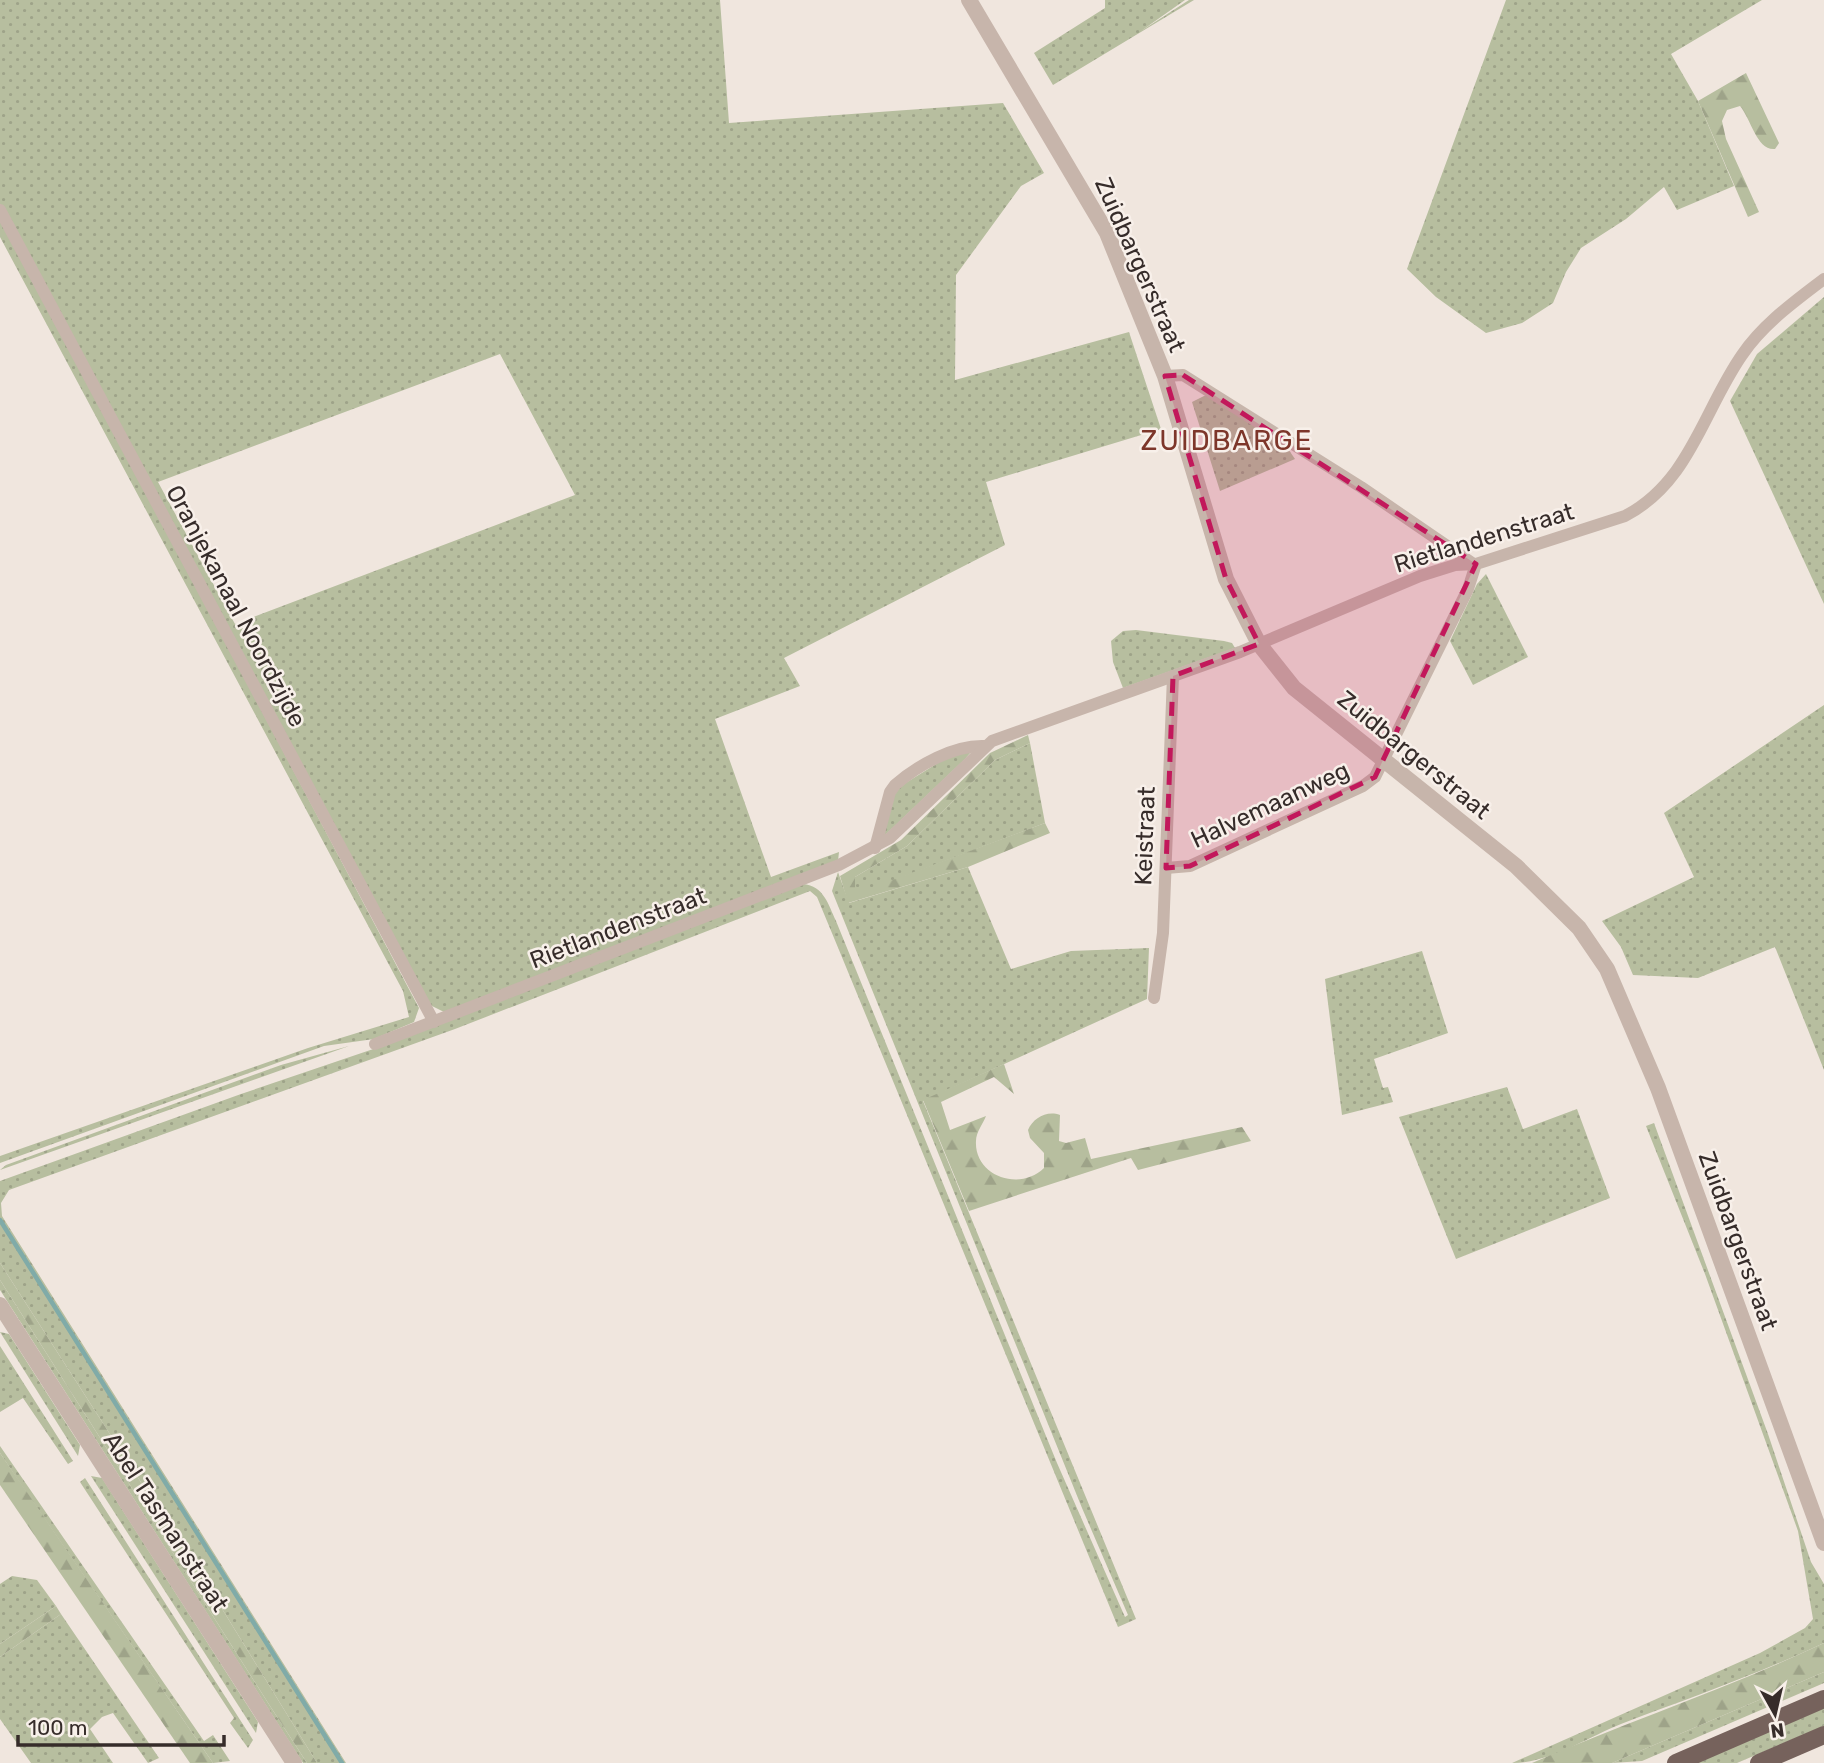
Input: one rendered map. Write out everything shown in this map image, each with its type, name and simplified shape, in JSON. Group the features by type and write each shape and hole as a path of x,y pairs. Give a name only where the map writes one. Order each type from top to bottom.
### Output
{"main road":[{"path":"1676,1763 1824,1699"},
{"path":"1759,1763 1824,1735"}],"street":[{"name":"Zuidbargerstraat","path":"969,0 1107,233 1165,376 1226,579 1259,644 1294,688 1534,883 1578,928 1607,969 1658,1088 1824,1543"},
{"name":"Oranjekanaal Noordzijde","path":"0,210 434,1022"},
{"name":"Rietlandenstraat","path":"374,1044 820,873 875,848 910,820 984,746 1004,736 1259,644 1420,576 1455,565 1476,564 1625,516 1659,495 1677,471 1742,354 1770,321 1824,279"},
{"path":"1165,376 1183,375 1361,487 1476,564"},
{"name":"Halvemaanweg","path":"1166,868 1190,866 1363,786 1375,777 1385,762 1468,589 1476,564"},
{"name":"Keistraat","path":"1154,998 1163,933 1173,677"},
{"name":"Rietlandenstraat","path":"875,848 890,792 895,785 945,755 973,746 984,746"},
{"name":"Abel Tasmanstraat","path":"0,1306 294,1763"}],"highlighted area":[{"path":"1183,375 1476,564 1375,777 1190,866 1166,868 1173,676 1259,644 1226,579 1165,376"}],"green space":[{"path":"0,0 720,0 729,123 1003,103 1044,173 1021,186 956,275 955,380 1129,332 1161,429 986,482 1005,545 784,658 800,686 715,719 771,877 839,852 838,861 444,1012 430,1005 0,204","holes":["500,354 575,495 235,624 158,482"]},
{"path":"1105,0 1185,0 1141,31 1189,0 1194,0 1053,85 1034,53 1105,8"},
{"path":"1506,0 1762,0 1671,54 1698,101 1734,186 1677,210 1664,187 1626,219 1581,248 1566,272 1553,303 1522,323 1486,333 1436,297 1407,269"},
{"path":"1746,73 1779,143 1775,149 1763,145 1740,106 1727,110 1722,121 1726,139 1759,212 1748,217 1698,101"},
{"path":"0,216 419,1008 414,1022 374,1039 324,1046 0,1163 0,1156 308,1048 409,1017 403,991 0,237"},
{"path":"1824,297 1824,604 1730,401 1757,354"},
{"path":"1206,395 1282,440 1295,459 1220,491 1192,402"},
{"path":"1486,574 1528,657 1473,685 1450,641 1477,584"},
{"path":"1136,630 1224,641 1232,643 1235,648 1123,688 1113,662 1111,641 1123,631"},
{"path":"1824,705 1824,1070 1775,947 1698,978 1633,975 1621,947 1602,921 1694,877 1664,813"},
{"path":"1028,735 1030,743 995,760 907,846 855,877 855,894 1045,823 1050,833 968,867 848,903 840,876 901,840 990,753"},
{"path":"1030,743 1045,823 855,895 855,877 907,846 995,760"},
{"path":"971,752 881,839 896,789 949,756"},
{"path":"968,867 1011,969 1071,951 1149,948 1147,999 923,1101 1136,1619 1118,1627 817,897 810,891 455,1029 9,1190 1,1203 2,1216 346,1763 317,1763 216,1599 0,1263 0,1181 391,1043 803,884 810,885 821,892 836,921 1057,1463 1125,1617 1128,1615 832,891 838,872 849,903"},
{"path":"1422,951 1448,1033 1374,1059 1383,1088 1388,1087 1393,1102 1342,1115 1325,979"},
{"path":"349,1046 0,1170 6,1165 281,1065"},
{"path":"1004,1064 1014,1094 994,1077 941,1102 950,1130 986,1116 976,1138 977,1153 982,1163 1000,1177 1023,1179 1044,1168 1044,1153 1030,1138 1028,1130 1045,1114 1060,1115 1059,1141 1066,1143 1085,1138 1091,1159 1242,1127 1251,1141 1138,1170 1131,1158 969,1211 923,1100"},
{"path":"1507,1087 1523,1129 1577,1109 1610,1198 1456,1259 1399,1117"},
{"path":"1654,1123 1768,1434 1811,1562 1824,1584 1824,1643 1621,1724 1568,1749 1540,1759 1512,1763 1760,1653 1805,1628 1813,1619 1798,1531 1705,1274 1646,1126"},
{"path":"0,1263 216,1599 317,1763 307,1763 270,1706 0,1280"},
{"path":"0,1280 307,1763 303,1763 0,1290"},
{"path":"0,1332 9,1334 80,1445 78,1456"},
{"path":"0,1346 73,1461 68,1464 23,1398 0,1412"},
{"path":"0,1446 204,1741 213,1735 230,1761 213,1763 20,1483 0,1453"},
{"path":"0,1453 213,1763 190,1763 0,1485"},
{"path":"91,1476 102,1478 258,1722 256,1733"},
{"path":"85,1478 253,1740 248,1748 230,1723 234,1718 80,1482"},
{"path":"12,1576 37,1580 56,1606 0,1644 0,1584"},
{"path":"56,1606 61,1614 0,1657 0,1644"},
{"path":"61,1614 159,1758 148,1763 113,1713 102,1717 90,1729 113,1763 31,1763 0,1719 0,1657"},
{"path":"1824,1643 1824,1672 1612,1763 1532,1763 1752,1675"},
{"path":"1824,1672 1824,1683 1642,1761 1612,1763"},
{"path":"1824,1708 1824,1726 1737,1763 1697,1763"}],"waterway":[{"path":"0,1220 342,1763"}],"district":[{"name":"ZUIDBARGE","path":"1227,440"}]}
